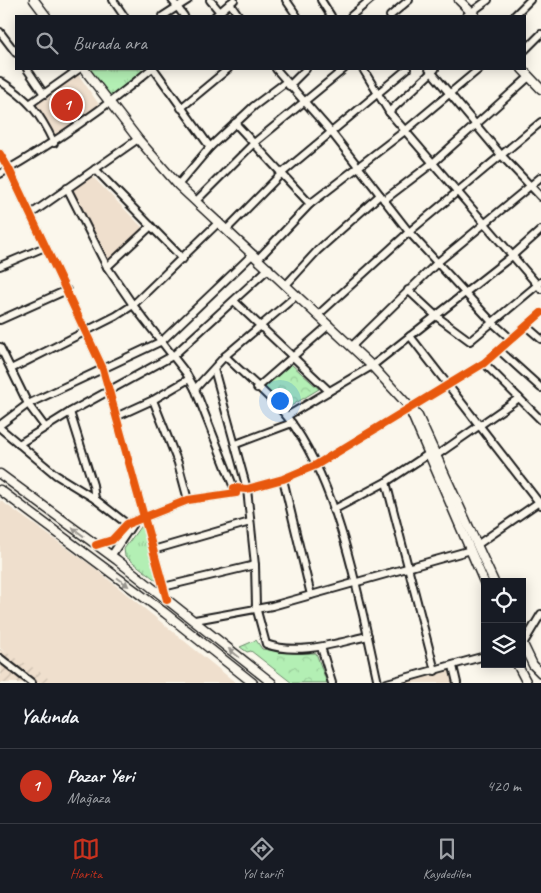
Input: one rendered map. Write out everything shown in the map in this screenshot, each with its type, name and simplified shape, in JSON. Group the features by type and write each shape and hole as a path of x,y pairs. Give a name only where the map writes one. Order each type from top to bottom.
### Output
{"main road":[{"path":"34,0 45,15"},
{"path":"459,0 471,15"},
{"path":"85,70 138,139 178,185 352,346 418,416 474,547 492,578"},
{"path":"523,70 539,84"},
{"path":"0,474 195,620 272,683"},
{"path":"0,490 172,619 253,683"},
{"path":"474,547 483,578"},
{"path":"526,650 533,666 541,673"},
{"path":"519,668 527,683"}],"street":[{"path":"113,0 123,15"},
{"path":"172,0 183,15"},
{"path":"164,15 188,0"},
{"path":"210,0 217,14 232,2 238,15"},
{"path":"286,0 296,15"},
{"path":"322,0 330,15"},
{"path":"352,15 370,0"},
{"path":"391,15 409,0"},
{"path":"471,15 488,0"},
{"path":"515,15 530,0"},
{"path":"0,32 15,52"},
{"path":"526,49 541,34"},
{"path":"28,70 44,94"},
{"path":"30,103 78,70"},
{"path":"0,174 54,143 110,104 152,70"},
{"path":"154,70 210,147"},
{"path":"181,108 227,70"},
{"path":"277,70 358,165 409,232 492,322 511,339"},
{"path":"178,185 210,147 236,123 305,70"},
{"path":"196,201 254,143 343,70"},
{"path":"364,70 379,94 381,102 389,112 434,162 484,224 540,285 470,341 436,316 408,290"},
{"path":"227,229 281,174 332,134 406,70"},
{"path":"389,112 432,70 502,156 541,197"},
{"path":"127,524 95,499 56,475 0,426 28,404 162,341 310,204 358,165 406,130 478,70"},
{"path":"286,285 318,250 382,198 434,162 529,77"},
{"path":"0,82 30,103 43,121 54,143"},
{"path":"318,315 409,232 541,122"},
{"path":"236,123 310,204"},
{"path":"31,214 138,139"},
{"path":"0,154 10,169 45,247 87,330 103,369 118,416 167,600"},
{"path":"95,169 183,259"},
{"path":"352,346 438,262 541,177"},
{"path":"67,188 107,267 133,305 174,355 195,388 236,493 188,500 127,524 112,540 96,545"},
{"path":"11,368 133,305 183,259 219,222"},
{"path":"107,267 151,226"},
{"path":"287,416 372,366 512,256 541,230"},
{"path":"1,263 45,247"},
{"path":"19,444 70,412 174,355 269,268"},
{"path":"0,320 67,290"},
{"path":"195,388 225,356 297,295"},
{"path":"234,301 329,391"},
{"path":"234,488 247,489 283,479 316,465 484,363 541,313"},
{"path":"257,388 329,325"},
{"path":"526,326 541,339"},
{"path":"195,620 272,606 474,547 540,503 450,384 410,336"},
{"path":"0,347 28,404 45,427"},
{"path":"499,350 541,388"},
{"path":"225,356 287,416 316,465 356,581 378,683"},
{"path":"484,363 541,420"},
{"path":"214,369 247,489 255,565 256,608 266,644 278,648 321,647 368,636"},
{"path":"118,416 153,400 189,379"},
{"path":"333,510 434,454 519,398"},
{"path":"153,400 178,463 188,500"},
{"path":"70,412 94,485 95,499"},
{"path":"236,444 292,423"},
{"path":"283,479 311,595"},
{"path":"386,482 435,670"},
{"path":"111,556 134,522"},
{"path":"153,550 250,522"},
{"path":"163,587 255,565"},
{"path":"526,638 541,614"},
{"path":"321,647 332,683"},
{"path":"387,683 481,657"},
{"path":"0,658 32,683"},
{"path":"453,666 457,683"}],"shaded area":[{"path":"78,74 100,106 56,136 34,104"},
{"path":"92,176 145,230 110,262 74,194 74,189"},
{"path":"0,500 92,566 236,683 47,683 0,648"},
{"path":"0,649 39,671 54,683 0,683"},
{"path":"449,668 453,683 399,683"}],"green space":[{"path":"91,70 147,70 110,97 106,95"},
{"path":"291,364 319,389 286,409 264,388"},
{"path":"140,527 143,528 157,581 125,556 124,549"},
{"path":"256,640 262,649 293,653 316,653 327,683 292,683 251,651 247,652 240,647"}],"cycle path":[{"path":"0,154 9,169 103,369 167,600"},
{"path":"96,545 112,540 127,524 188,500 236,493 234,488 247,489 283,479 316,465 484,363 541,313"}],"place":[{"name":"Pazar Yeri","path":"67,105"}]}
